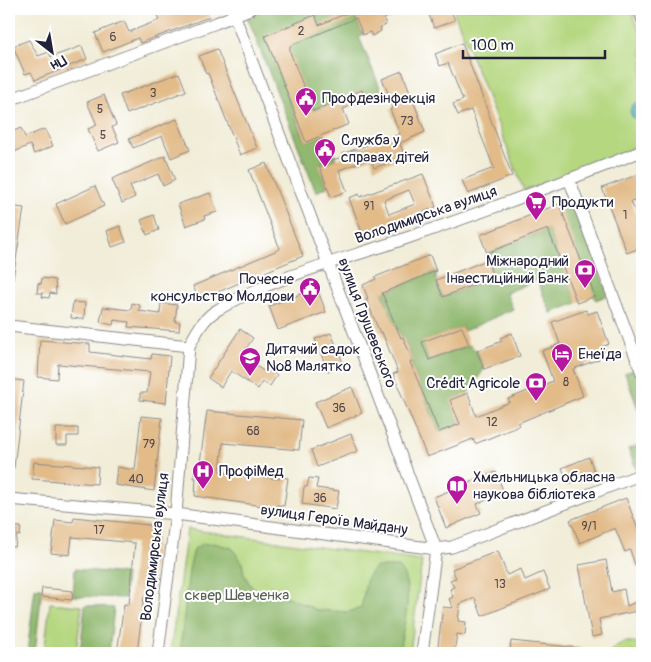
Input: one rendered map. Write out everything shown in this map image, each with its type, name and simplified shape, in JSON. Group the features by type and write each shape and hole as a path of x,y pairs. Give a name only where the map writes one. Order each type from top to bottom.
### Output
{"street":[{"path":"9,100 233,12 250,9"},
{"name":"вулиця Грушевського","path":"233,12 436,549 422,653"},
{"name":"Володимирська вулиця","path":"158,653 176,514 189,346 198,328 218,309 266,287 569,179 642,151"},
{"path":"569,179 642,373"},
{"path":"9,326 189,346"},
{"name":"вулиця Героїв Майдану","path":"9,499 176,514 436,549 452,547 642,474"}],"green space":[{"path":"265,9 351,9 363,35 359,37 382,92 366,100 362,90 296,118 306,142 325,134 336,159 320,165 327,187 316,192 247,16"},
{"path":"453,9 630,9 640,32 642,32 642,146 524,191"},
{"path":"571,196 608,295 596,300 557,201"},
{"path":"548,229 577,303 551,313 537,280 506,293 513,309 464,331 462,327 423,342 429,360 469,345 477,351 484,369 468,393 451,400 460,424 439,432 412,367 409,351 382,293 436,271 436,280 443,297 493,277 487,260 487,253"},
{"path":"636,369 642,385 642,420 625,373"},
{"path":"642,444 642,469 637,471 628,449"},
{"name":"сквер Шевченка","path":"187,529 422,561 410,653 170,653"},
{"name":"сквер Шевченка","path":"214,543 232,548 242,562 244,574 251,586 261,592 288,597 317,610 348,612 361,608 367,577 375,567 398,567 404,575 407,585 407,608 399,653 180,653 189,570 194,549 202,544"},
{"path":"75,569 126,574 124,598 73,596"},
{"path":"35,588 42,588 35,653 27,653"},
{"path":"50,603 82,606 76,653 44,653"},
{"path":"85,605 114,608 109,653 80,653"},
{"path":"624,642 634,642 641,645 642,653 609,653 614,647"}],"water":[{"path":"639,101 642,102 642,119 639,120 632,117 630,111 632,105"}],"building":[{"path":"154,9 202,9 203,11 206,10 209,17 140,43 138,38 103,52 95,33 124,21 129,32 159,20"},
{"path":"351,9 407,9 384,19 386,25 380,28 381,31 372,36 370,32 363,35 356,18 290,46 290,52 313,111 362,90 366,100 343,109 349,124 306,142 265,36 315,15 319,25 352,11"},
{"path":"427,9 450,9 455,20 434,28"},
{"path":"632,9 642,9 642,33"},
{"path":"29,40 38,56 49,52 51,57 82,46 87,59 35,80 31,72 25,74 13,46"},
{"path":"462,43 512,176 468,194 462,180 494,168 471,110 458,115 453,104 463,100 448,63 440,66 435,54"},
{"path":"217,49 257,148 240,155 208,73 206,74 199,56"},
{"path":"402,71 425,132 400,143 405,157 374,168 371,158 339,170 347,191 331,197 319,165 342,157 341,154 400,134 390,109 394,107 382,79"},
{"path":"179,73 186,91 127,114 120,95"},
{"path":"104,95 116,125 112,127 119,142 98,151 88,129 97,125 87,102"},
{"path":"177,119 190,150 171,158 162,136 133,148 129,139"},
{"path":"21,128 25,137 45,129 53,146 34,154 30,145 12,153 9,146 9,133"},
{"path":"165,156 175,180 163,186 158,174 130,186 135,197 122,203 112,179"},
{"path":"266,163 303,256 199,300 193,286 280,249 249,170"},
{"path":"642,173 642,197 631,201 642,229 642,247 627,253 602,188"},
{"path":"423,174 436,207 363,235 349,198 359,194 360,197","holes":["409,190 415,204 389,214 384,200"]},
{"path":"95,186 104,206 65,224 56,204"},
{"path":"210,193 217,212 204,216 205,219 186,226 178,204"},
{"path":"559,204 595,296 577,303 548,229 487,253 480,235"},
{"path":"9,206 24,208 13,279 9,279"},
{"path":"154,215 159,230 147,235 141,220"},
{"path":"120,226 126,242 112,247 107,231"},
{"path":"430,255 436,271 382,293 413,361 410,362 439,432 460,424 450,400 468,393 476,416 510,402 508,399 553,381 542,351 560,344 552,322 586,310 588,314 597,311 609,344 604,346 606,351 597,354 599,359 573,369 583,396 518,423 519,426 475,444 473,439 427,457 393,374 398,372 366,299 368,299 363,285 376,279 375,277"},
{"path":"487,260 493,277 443,297 436,280"},
{"path":"42,278 55,280 56,294 50,293 49,298 42,297 43,293 37,293 38,283 41,284"},
{"path":"317,288 326,312 278,330 269,306"},
{"path":"73,302 85,303 84,319 71,318"},
{"path":"132,303 140,305 139,311 160,314 161,303 177,305 175,322 180,322 179,331 128,327 129,322 114,320 113,325 100,322 103,307 131,310"},
{"path":"462,327 469,345 429,360 422,342"},
{"path":"240,329 253,338 241,356 265,372 267,369 277,375 270,386 262,382 258,389 231,371 221,387 208,378"},
{"path":"331,333 344,365 328,371 315,339"},
{"path":"512,333 520,356 484,369 477,351 502,341 500,338"},
{"path":"40,340 90,344 90,352 151,359 152,354 170,356 166,403 140,400 140,393 147,393 150,372 58,364 57,379 38,377"},
{"path":"9,379 24,381 14,468 9,468"},
{"path":"352,387 362,413 326,428 315,402"},
{"path":"207,411 302,420 299,450 223,443 220,472 279,479 280,477 288,478 284,506 277,505 276,508 195,496 195,469 199,470"},
{"path":"141,416 162,418 154,491 115,485 117,467 135,470"},
{"path":"56,428 78,428 78,436 67,436 67,445 56,445"},
{"path":"351,434 358,451 317,467 311,450"},
{"path":"589,457 595,473 569,484 562,468"},
{"path":"34,462 98,467 97,484 32,479"},
{"path":"496,472 504,493 477,504 481,513 446,528 434,497"},
{"path":"309,478 318,479 316,488 339,491 336,509 302,504 304,487 307,487"},
{"path":"626,498 642,540 642,565 636,567 630,550 625,552 615,528 580,543 570,520"},
{"path":"74,517 158,526 150,597 144,597 137,653 117,653 124,604 129,605 135,543 72,537 70,555 51,553 55,520 73,522"},
{"path":"9,526 21,527 20,536 17,535 15,547 9,546"},
{"path":"498,551 507,575 521,569 525,580 543,572 550,589 482,616 475,598 460,604 458,621 466,622 465,635 457,634 454,653 437,653 443,607 453,608 449,599 453,597 450,589 454,587 450,580 456,578 452,569"},
{"path":"606,560 612,592 624,589 627,606 642,599 642,610 599,619 602,635 592,637 579,565"},
{"path":"42,588 73,591 72,600 41,597"},
{"path":"511,641 580,648 579,653 510,652"}],"place":[{"name":"Профдезінфекція","path":"306,117"},
{"name":"Служба у справах дітей","path":"325,168"},
{"name":"Продукти","path":"536,221"},
{"name":"Міжнародний Інвестиційний Банк","path":"585,289"},
{"name":"Почесне консульство Молдови","path":"310,307"},
{"name":"Енеїда","path":"562,373"},
{"name":"Дитячий садок №8 Малятко","path":"250,377"},
{"name":"Crédit Agricole","path":"536,402"},
{"name":"ПрофіМед","path":"203,490"},
{"name":"Хмельницька обласна наукова бібліотека","path":"457,505"}]}
